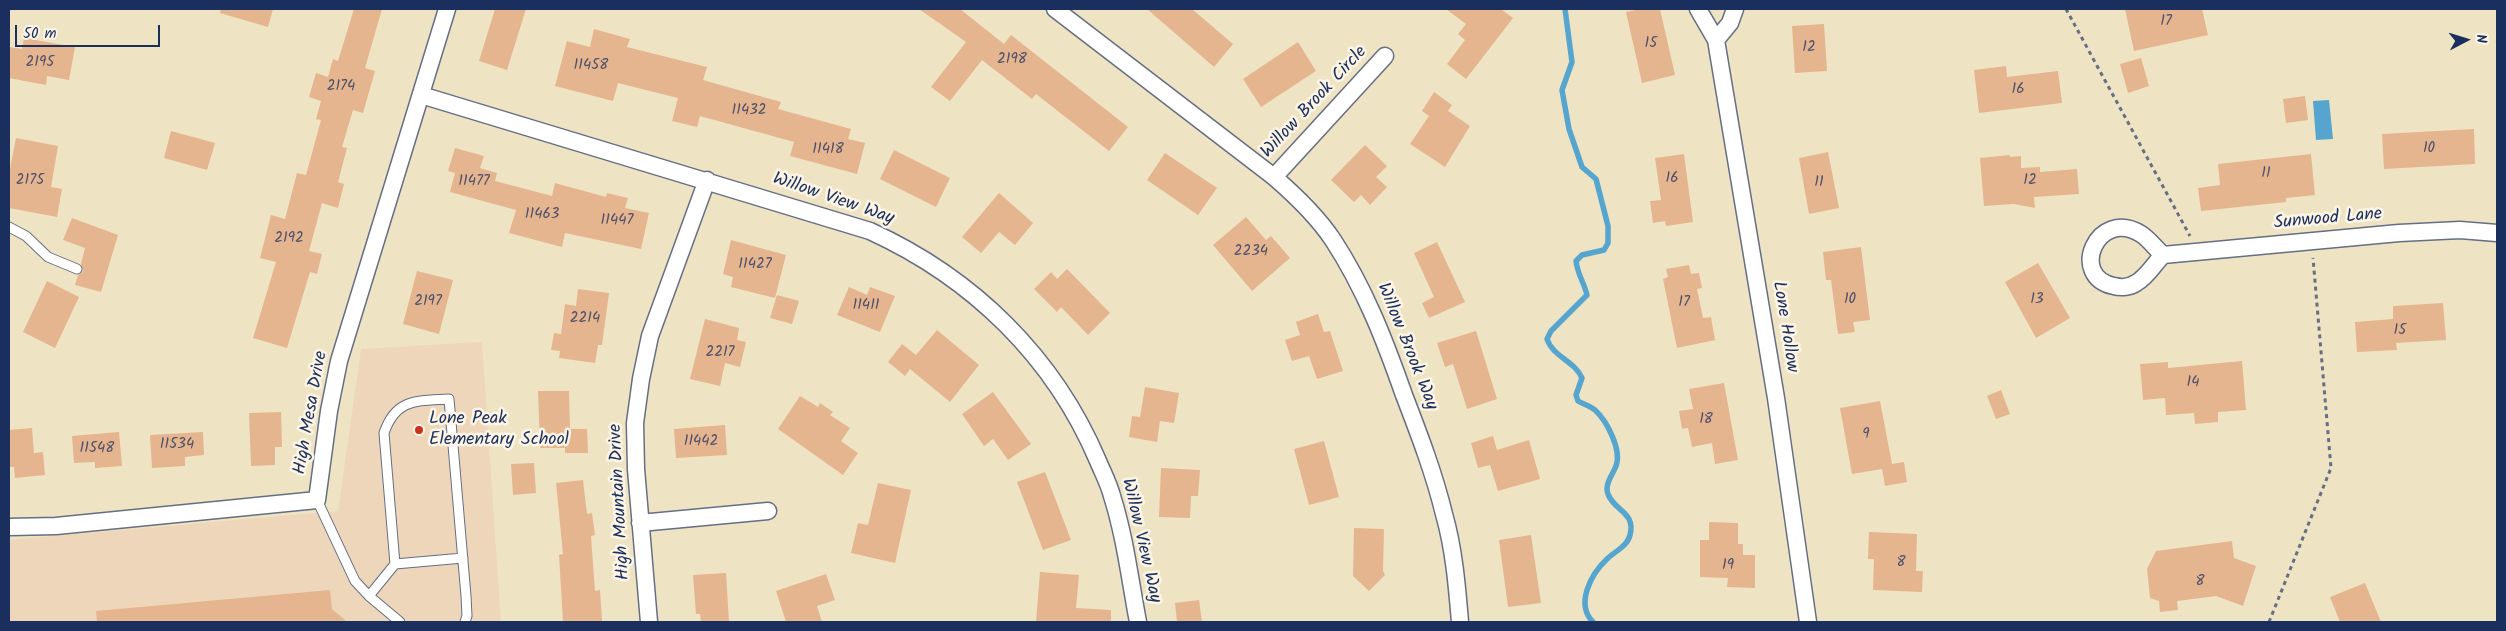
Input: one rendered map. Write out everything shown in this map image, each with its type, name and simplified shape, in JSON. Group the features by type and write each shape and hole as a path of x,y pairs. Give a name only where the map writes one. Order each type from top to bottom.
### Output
{"street":[{"name":"High Mesa Drive","path":"9,527 56,526 317,500 329,411 340,361 447,9"},
{"name":"Willow Brook Way","path":"1055,9 1274,177 1305,205 1333,239 1357,279 1379,324 1428,461 1444,514 1456,570 1460,622"},
{"name":"Lone Hollow","path":"1698,9 1716,40 1774,388 1808,622"},
{"path":"1716,40 1730,23 1735,9"},
{"name":"Willow Brook Circle","path":"1274,177 1385,56"},
{"name":"Willow View Way","path":"421,94 861,228 902,246 933,264 980,299 1021,338 1058,384 1088,437 1112,496 1138,622"},
{"name":"High Mountain Drive","path":"649,622 636,469 635,423 641,379 650,336 707,180"},
{"name":"Sunwood Lane","path":"2163,255 2460,230 2497,233"},
{"path":"640,524 768,510"}],"lane":[{"path":"9,227 26,236 48,257 77,269"},
{"path":"369,596 395,564 384,433 389,420 404,404 449,399 463,558 467,616 465,622"},
{"path":"317,500 355,580 369,596 400,622"},
{"path":"395,564 463,558"}],"path":[{"path":"2066,9 2199,252"},
{"path":"2269,622 2331,468 2311,242"}],"shaded area":[{"name":"Lone Peak Elementary School","path":"482,342 501,622 9,622 9,540 338,511 361,349"}],"water":[{"path":"2329,100 2333,139 2316,140 2313,101"}],"building":[{"path":"221,9 273,9 268,27 220,13"},
{"path":"354,9 382,9 365,68 375,71 363,113 353,110 342,147 347,148 338,182 344,184 338,208 322,203 309,251 322,254 317,274 310,272 287,348 253,338 276,262 260,258 271,215 285,219 297,173 306,175 321,120 316,119 321,101 309,97 316,73 328,77 333,59 338,61"},
{"path":"495,9 526,9 507,70 479,61"},
{"path":"919,9 960,9 1004,44 1011,35 1128,127 1109,151 1036,94 1032,99 982,60 950,101 931,87 966,42"},
{"path":"1147,9 1192,9 1233,44 1214,67"},
{"path":"1446,9 1501,9 1513,18 1466,79 1447,64 1465,40 1458,34 1466,24"},
{"path":"1640,9 1660,9 1675,75 1642,83 1626,12"},
{"path":"2125,9 2202,9 2208,35 2134,51"},
{"path":"1824,24 1827,71 1795,73 1792,26"},
{"path":"594,29 630,39 627,47 707,67 703,80 781,102 778,109 851,129 848,139 865,143 857,174 790,156 794,142 700,116 697,127 672,121 678,98 618,83 613,101 555,86 567,41 590,47"},
{"path":"24,38 75,47 69,80 47,76 46,85 9,78 9,47 22,49"},
{"path":"1298,42 1316,71 1261,107 1243,79"},
{"path":"2141,58 2149,86 2128,93 2120,64"},
{"path":"2006,66 2007,77 2058,71 2062,103 1979,113 1974,70"},
{"path":"1434,92 1452,105 1448,111 1470,126 1445,167 1410,144 1429,116 1422,111"},
{"path":"2305,96 2308,120 2286,123 2283,99"},
{"path":"2474,129 2475,164 2384,169 2382,134"},
{"path":"171,131 215,143 207,170 164,158"},
{"path":"16,138 58,146 51,187 62,189 57,217 9,208 9,174"},
{"path":"1365,145 1387,166 1376,177 1387,187 1370,205 1361,195 1354,202 1331,180"},
{"path":"455,148 484,156 480,168 497,173 495,181 552,196 555,183 606,197 607,193 628,198 625,208 649,213 641,249 565,233 562,247 509,233 516,210 450,192 455,173 448,171"},
{"path":"894,150 950,178 936,207 880,179"},
{"path":"1828,152 1839,208 1809,214 1799,158"},
{"path":"1165,153 1217,188 1198,215 1147,180"},
{"path":"1684,154 1693,222 1666,226 1665,221 1653,223 1650,201 1661,200 1655,158"},
{"path":"2311,154 2315,195 2286,198 2286,202 2201,211 2198,188 2220,185 2218,164"},
{"path":"2010,155 2010,157 2021,156 2021,168 2040,167 2040,172 2077,169 2079,194 2034,197 2035,208 2014,204 1984,206 1980,158"},
{"path":"999,193 1033,223 1015,245 999,232 981,253 962,237"},
{"path":"1246,217 1266,240 1271,236 1290,258 1252,291 1213,245"},
{"path":"72,218 118,235 101,292 75,285 78,275 83,271 81,264 85,248 63,240"},
{"path":"731,240 786,255 775,298 731,287 733,277 723,274"},
{"path":"1437,242 1465,302 1429,318 1422,303 1434,297 1414,253"},
{"path":"1861,247 1870,320 1853,322 1855,332 1838,334 1831,280 1826,280 1823,252"},
{"path":"2038,263 2070,318 2036,338 2005,282"},
{"path":"1689,265 1691,274 1699,273 1702,288 1697,289 1703,318 1711,317 1715,340 1677,348 1663,279 1668,277 1666,269"},
{"path":"1067,269 1110,313 1088,335 1061,307 1057,312 1034,289 1051,272 1057,279"},
{"path":"417,271 453,280 439,334 403,324"},
{"path":"47,281 79,297 55,348 23,332"},
{"path":"849,287 867,295 870,287 895,296 880,332 837,315"},
{"path":"578,289 609,293 602,345 598,345 595,363 559,358 560,351 551,350 554,333 561,334 565,304 576,306"},
{"path":"777,295 799,301 792,324 770,318"},
{"path":"2443,303 2446,340 2396,343 2397,350 2357,352 2355,322 2393,319 2393,306"},
{"path":"1318,314 1324,332 1330,331 1343,371 1317,379 1309,356 1292,361 1285,340 1300,335 1296,322"},
{"path":"705,319 739,328 737,340 746,342 740,367 725,363 720,386 690,379"},
{"path":"937,330 979,365 950,402 910,369 905,376 888,362 902,344 916,355"},
{"path":"1476,331 1497,399 1467,409 1453,364 1445,367 1437,343"},
{"path":"2242,361 2246,410 2218,412 2218,422 2195,424 2194,413 2166,415 2165,398 2143,400 2140,364 2168,362 2168,368"},
{"path":"1724,383 1738,460 1715,464 1712,443 1692,447 1688,428 1682,429 1679,411 1693,409 1689,389"},
{"path":"1145,387 1179,393 1174,423 1160,421 1157,442 1129,437 1132,416 1140,417"},
{"path":"2001,390 2010,414 1996,419 1987,396"},
{"path":"538,391 569,391 570,429 587,429 588,453 565,453 565,448 540,448"},
{"path":"993,392 1031,444 1008,460 993,439 984,446 962,414"},
{"path":"800,396 818,407 820,403 833,412 830,415 850,428 841,441 858,453 843,475 778,429"},
{"path":"1880,401 1892,464 1904,462 1907,482 1885,486 1882,469 1852,474 1840,408"},
{"path":"281,412 282,447 275,447 275,465 251,466 249,413"},
{"path":"725,425 727,455 676,458 674,429"},
{"path":"32,428 34,453 43,452 45,475 15,478 14,467 9,467 9,430"},
{"path":"119,432 122,466 95,468 95,462 74,463 72,436"},
{"path":"203,432 204,455 185,457 185,466 152,468 150,435"},
{"path":"1493,436 1497,450 1529,440 1540,479 1498,491 1490,465 1478,468 1471,443"},
{"path":"1324,441 1339,497 1309,505 1294,449"},
{"path":"534,463 536,493 513,495 511,464"},
{"path":"1161,468 1200,470 1198,496 1191,496 1190,518 1159,517"},
{"path":"1045,472 1071,540 1043,550 1017,482"},
{"path":"583,480 587,514 592,513 595,535 591,536 595,591 600,590 602,621 563,622 559,555 563,554 556,483"},
{"path":"878,483 911,490 895,563 851,553 858,523 868,525"},
{"path":"1709,522 1738,523 1738,544 1743,544 1743,555 1755,555 1755,588 1727,587 1728,578 1700,577 1700,540 1709,540"},
{"path":"1354,528 1384,529 1383,571 1385,575 1369,591 1353,576"},
{"path":"1869,532 1917,534 1916,571 1923,571 1922,592 1873,590 1874,559 1868,559"},
{"path":"1531,535 1541,603 1508,607 1499,540"},
{"path":"2232,541 2234,558 2256,566 2243,606 2216,596 2177,601 2178,610 2160,612 2159,601 2150,598 2147,569 2156,551"},
{"path":"1040,572 1079,575 1076,608 1111,610 1111,622 1036,622"},
{"path":"726,573 729,622 701,622 700,614 696,614 693,575"},
{"path":"826,574 835,600 817,606 822,622 786,622 776,591"},
{"path":"2365,583 2381,622 2340,622 2330,597"},
{"path":"330,590 332,609 347,622 97,622 96,611"},
{"path":"1199,600 1202,622 1177,622 1175,603"}],"waterway":[{"path":"1565,9 1572,62 1562,90 1569,129 1582,167 1596,179 1608,226 1608,243 1604,250 1582,255 1576,261 1587,295 1551,331 1547,339 1554,350 1579,372 1582,378 1576,395 1578,401 1591,407 1600,415 1612,436 1617,459 1607,491 1611,500 1627,516 1631,527 1626,543 1601,565 1587,589 1585,607 1593,622"}],"place":[{"name":"Lone Peak Elementary School","path":"419,430"}]}
